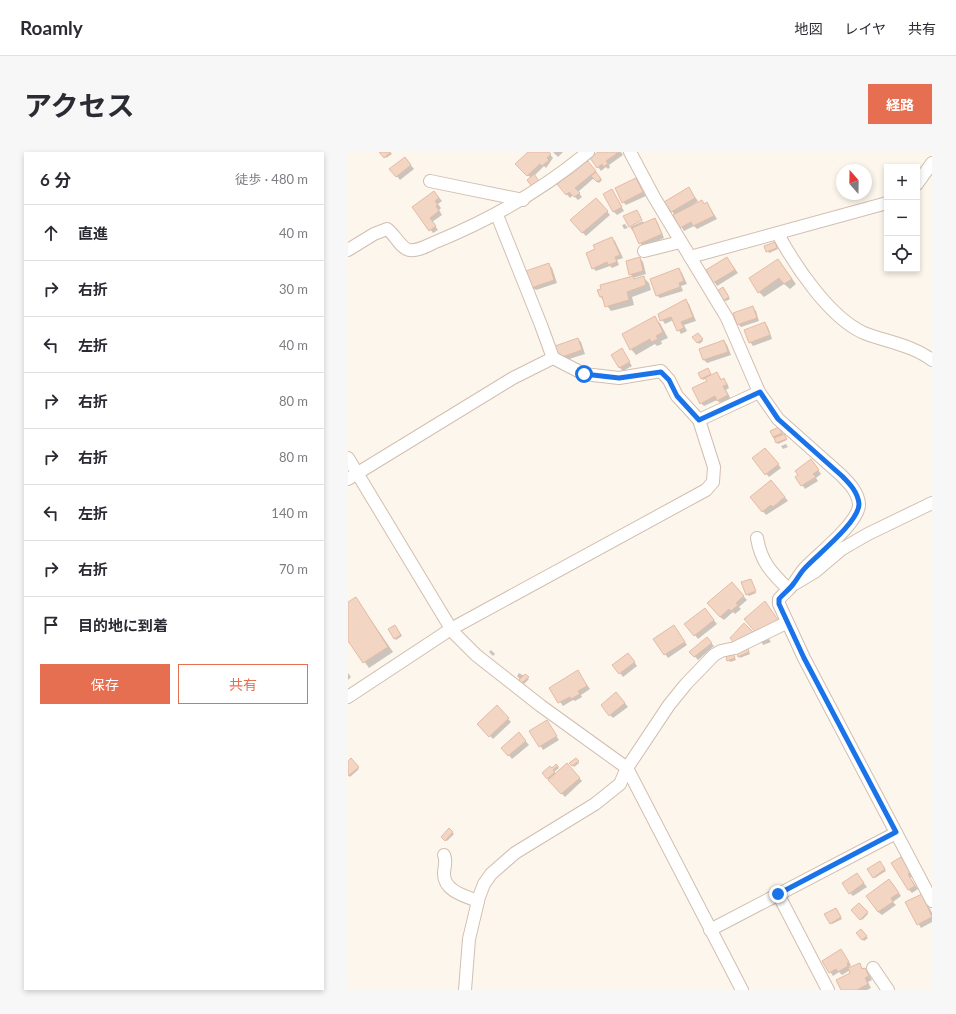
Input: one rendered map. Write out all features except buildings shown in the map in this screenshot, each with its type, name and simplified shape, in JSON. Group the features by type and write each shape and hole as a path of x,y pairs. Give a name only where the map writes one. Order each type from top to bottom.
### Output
{"street":[{"path":"348,250 374,234 387,229 393,233 404,248 415,251 497,215 523,200 588,152"},
{"path":"630,152 680,242 727,318 760,392 778,419 850,484 859,503 856,513 843,531 803,569 791,586 779,599 779,604 786,623 932,901"},
{"path":"920,180 932,163"},
{"path":"430,181 523,200"},
{"path":"690,257 884,204"},
{"path":"348,697 451,629 706,490 713,482 714,467 699,420 677,396 669,380 661,372 619,378 584,374 553,358 497,215"},
{"path":"778,234 790,258 810,286 847,323 863,332 921,352 932,360"},
{"path":"644,251 680,242"},
{"path":"353,477 513,378 553,358"},
{"path":"699,420 760,392"},
{"path":"348,458 353,477 451,629 482,659 541,706 627,768 742,990"},
{"path":"791,586 816,571 842,549 868,534 932,503"},
{"path":"757,538 760,553 769,570 791,586"},
{"path":"465,990 466,961 469,939 478,901 484,884 491,874 515,853 609,794 620,784 627,768 686,684 714,655 721,651 735,648 786,623"},
{"path":"710,930 896,832"},
{"path":"444,855 446,862 444,875 447,885 461,894 478,901"},
{"path":"778,894 828,990"},
{"path":"873,968 888,990"}],"route":[{"path":"584,374 619,378 661,372 669,380 677,396 699,420 760,392 778,419 842,476 850,484 858,498 859,508 843,531 803,569 793,584 779,599 779,604 786,623 896,832 778,894"}]}
